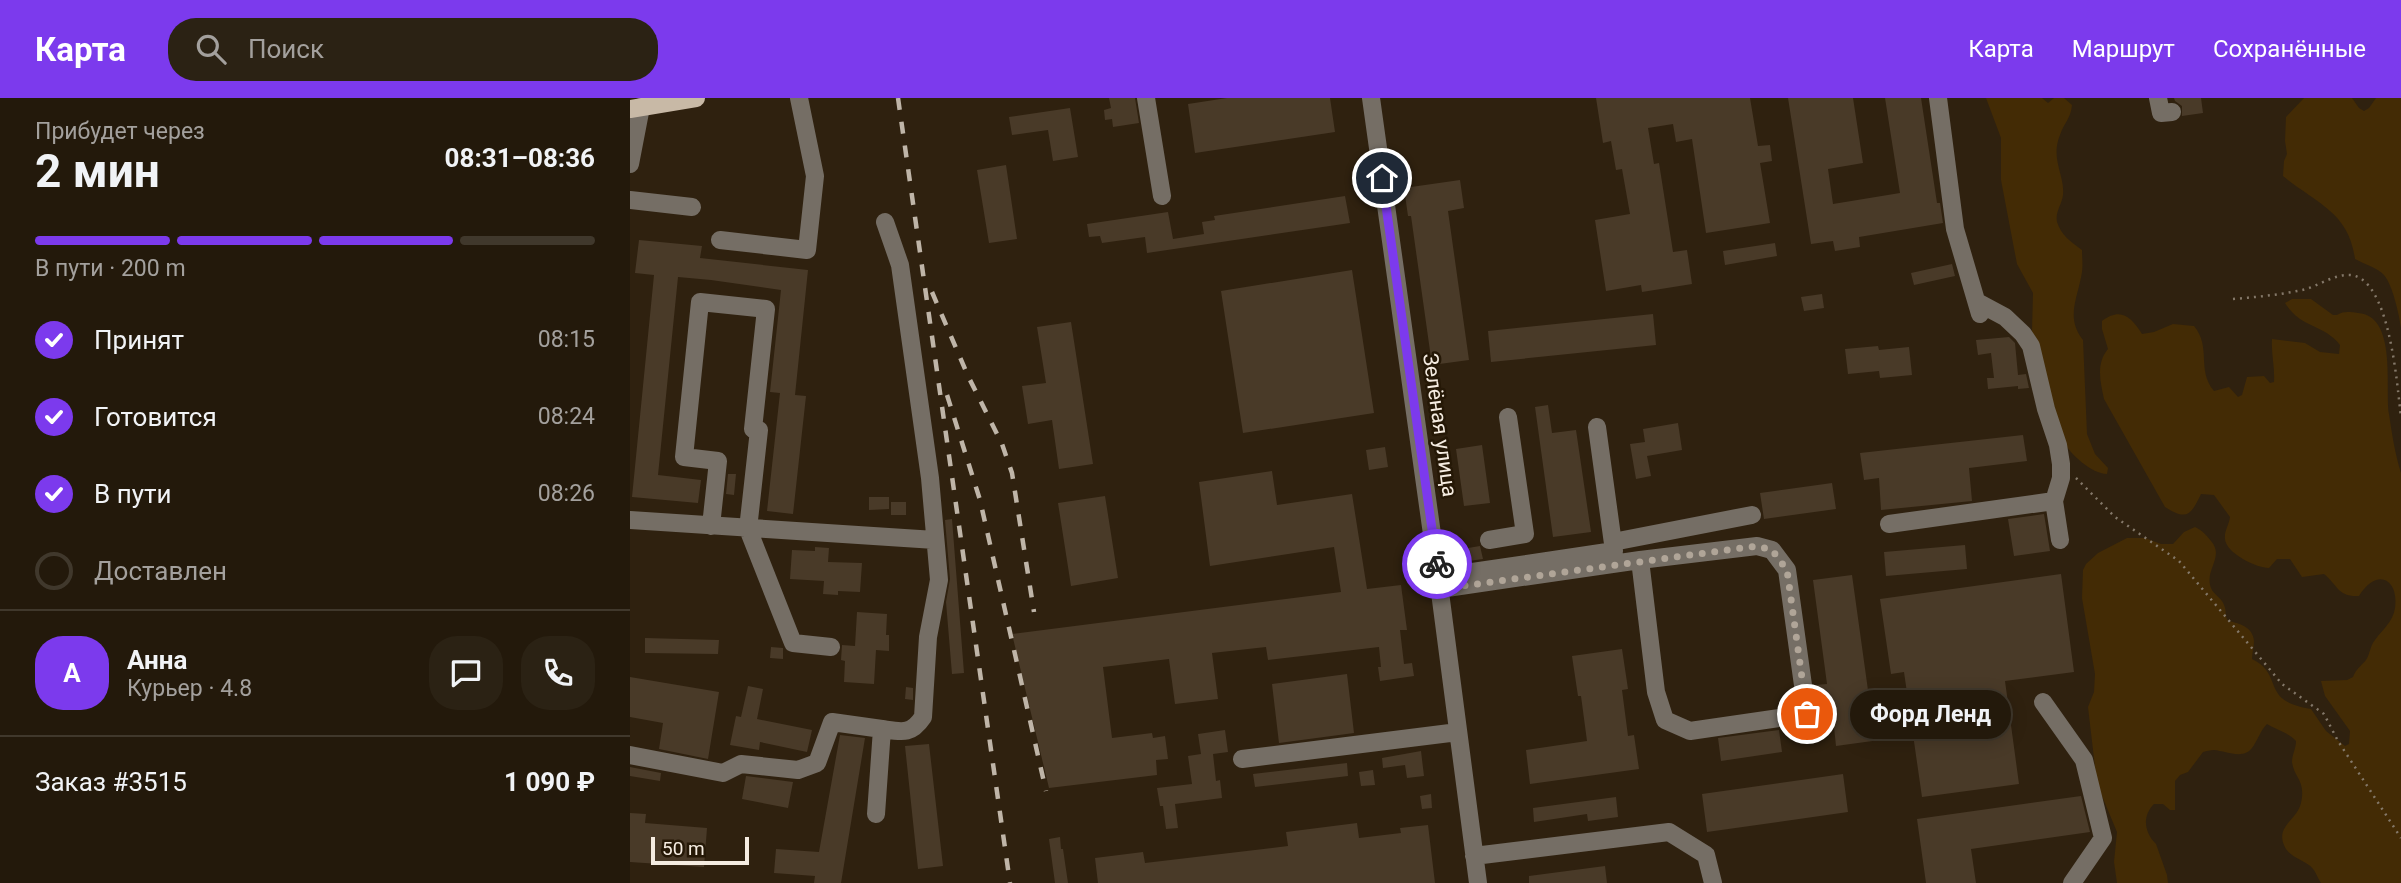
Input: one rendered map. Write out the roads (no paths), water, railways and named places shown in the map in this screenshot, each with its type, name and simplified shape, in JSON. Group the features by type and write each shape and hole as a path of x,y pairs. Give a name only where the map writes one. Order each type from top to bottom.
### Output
{"main road":[{"path":"636,108 676,99 696,98"}],"street":[{"path":"720,240 807,250 815,176 799,98"},
{"path":"1146,98 1161,197"},
{"name":"Зелёная улица","path":"1371,98 1478,883"},
{"path":"1938,98 1955,229 1979,310 2005,317 2024,334 2031,346 2061,464 2061,478 2054,501 2060,540"},
{"path":"2158,98 2161,113 2172,111"},
{"path":"630,164 636,108"},
{"path":"630,200 692,208"},
{"path":"630,755 723,773 741,764 798,770 817,763 832,722 904,732 916,727 923,717 928,637 939,580 930,478 902,277 885,222"},
{"path":"711,526 718,461 684,457 700,302 766,309 753,429 759,430 748,529 793,643 831,647"},
{"path":"1508,416 1525,534 1537,550 1540,562"},
{"path":"1439,583 1540,562 1614,551 1597,427"},
{"path":"1889,524 2054,501"},
{"path":"1613,541 1752,515"},
{"path":"630,520 934,540"},
{"path":"1489,540 1525,534"},
{"path":"1439,583 1757,546 1772,550 1787,570 1807,714 1690,731 1665,720 1656,692 1640,561"},
{"path":"2043,702 2084,760 2103,838 2072,883"},
{"path":"876,814 883,729"},
{"path":"1242,758 1458,732"},
{"path":"1474,856 1669,832 1706,855 1713,883"}],"railway":[{"path":"898,98 1010,883"},
{"path":"932,292 968,376 1002,444 1012,473 1034,612"},
{"path":"947,395 980,500 1046,791"}],"place":[{"name":"Форд Ленд","path":"1807,714"}]}
